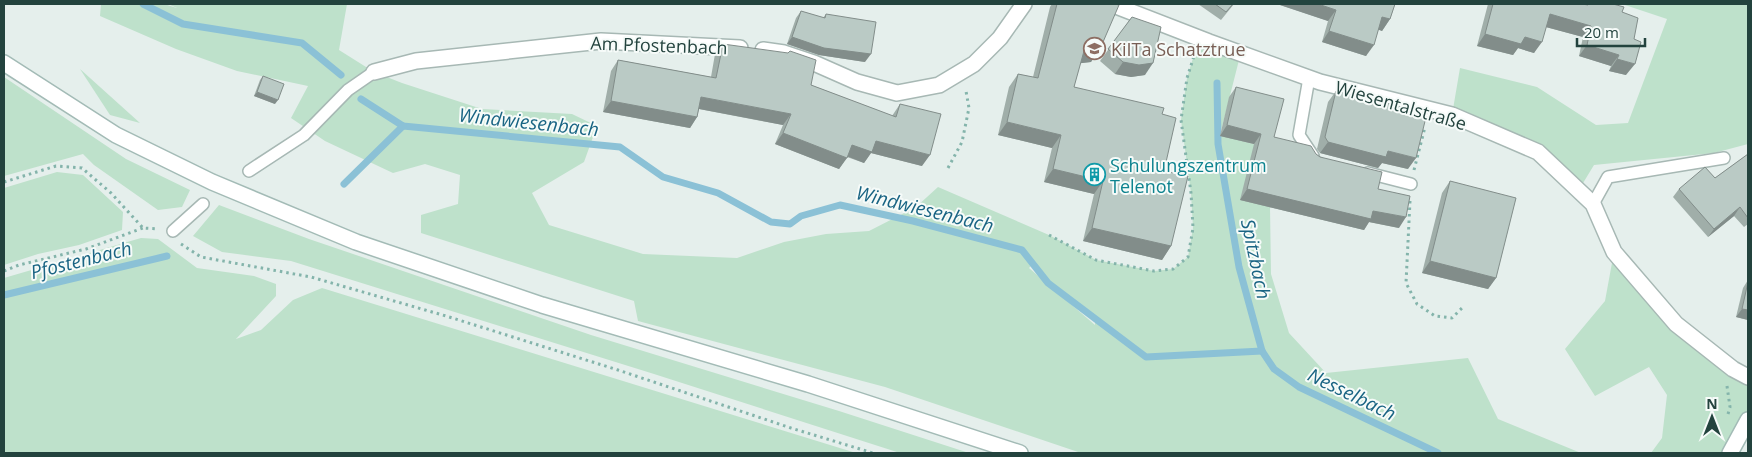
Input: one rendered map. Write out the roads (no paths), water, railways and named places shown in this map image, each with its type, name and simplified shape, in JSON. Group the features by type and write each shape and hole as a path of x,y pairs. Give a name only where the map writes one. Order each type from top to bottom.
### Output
{"street":[{"name":"Am Pfostenbach","path":"374,72 416,61 601,41 716,46 784,53 814,63 857,82 897,93 939,85 974,64 1000,38 1024,4"},
{"name":"Wiesentalstraße","path":"1111,4 1309,78 1452,115 1538,152 1593,204 1614,252 1676,324 1733,369 1748,376"},
{"path":"4,63 116,134 212,182 356,242 542,305 808,384 1020,453"},
{"path":"1730,453 1748,420"}],"lane":[{"path":"249,171 304,135 348,90 374,72"},
{"path":"1309,78 1299,134 1315,160 1325,162"},
{"path":"1593,204 1608,177 1724,158"},
{"path":"1354,169 1411,184"},
{"path":"173,231 204,204"}],"waterway":[{"name":"Windwiesenbach","path":"143,4 183,24 302,43 341,75"},
{"name":"Spitzbach","path":"1217,83 1218,144 1239,267 1262,351 1274,369 1299,387 1438,453"},
{"name":"Windwiesenbach","path":"361,99 403,126 620,147 663,177 718,193 771,222 790,224 801,216 840,205 913,221 1022,250 1048,283 1146,357 1262,351"},
{"name":"Pfostenbach","path":"344,184 403,126"},
{"name":"Pfostenbach","path":"4,295 167,256"}],"place":[{"name":"KiITa Schatztrue","path":"1095,49"},
{"name":"Schulungszentrum Telenot","path":"1094,175"}],"water label":[{"name":"Nesselbach","path":"1352,394"}]}
